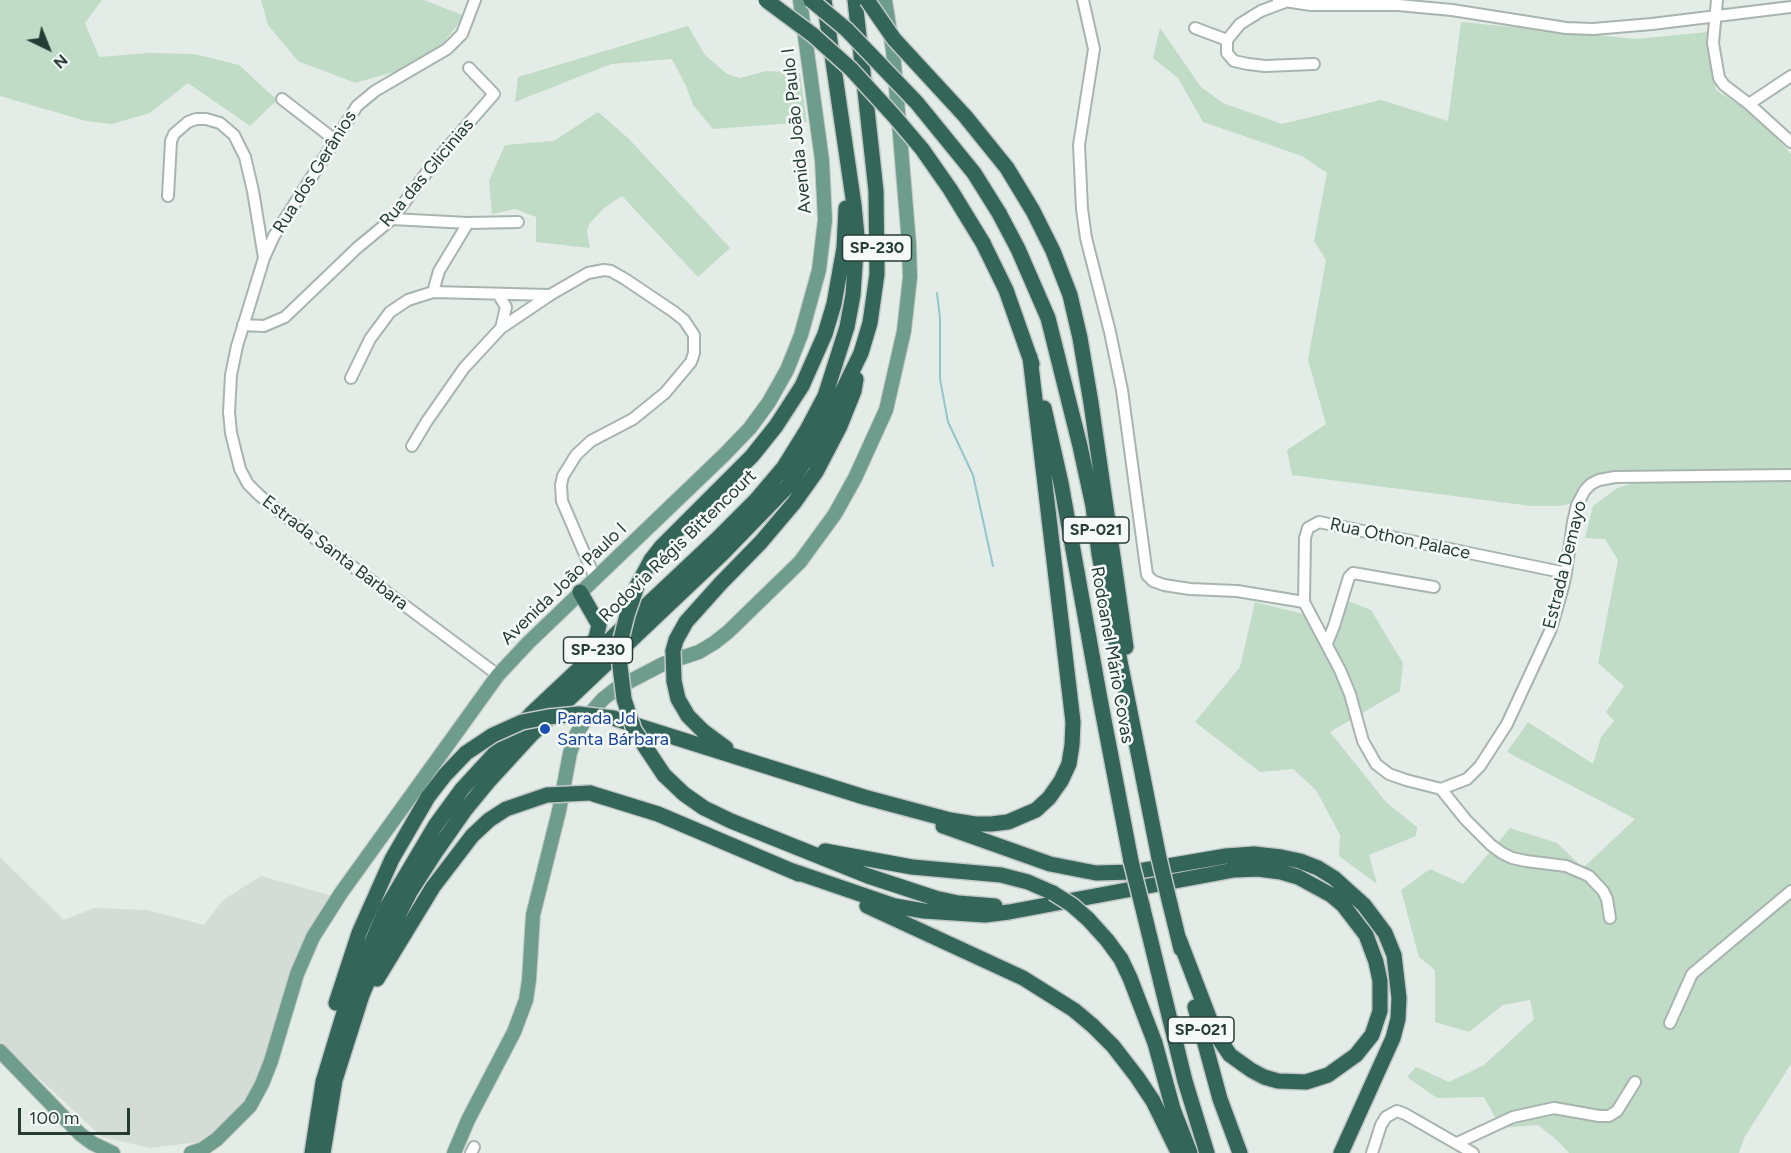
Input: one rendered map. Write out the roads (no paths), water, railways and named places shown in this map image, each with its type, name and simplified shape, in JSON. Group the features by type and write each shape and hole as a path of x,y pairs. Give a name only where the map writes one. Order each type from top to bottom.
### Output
{"highway":[{"name":"Rodoanel Mário Covas","path":"766,0 813,35 851,69 922,149 983,243 1006,290 1030,357 1061,483 1131,861 1185,1081 1207,1153"},
{"name":"Rodoanel Mário Covas","path":"811,0 847,30 918,103 974,173 1018,249 1048,318 1093,506 1099,554 1159,858 1206,1049 1220,1099 1240,1153"},
{"name":"Rodovia Régis Bittencourt","path":"312,1153 323,1082 339,1026 363,959 387,907 435,826 462,789 531,714 735,522 784,467 825,396 840,353 853,295 856,236 824,0"},
{"name":"Rodovia Régis Bittencourt","path":"323,1153 339,1067 362,995 383,945 410,892 465,810 532,734 722,554 788,486 824,429 861,353 870,323 877,273 876,191 855,0"},
{"path":"867,0 894,39 965,116 1007,168 1033,211 1053,251 1070,295 1080,338 1122,615 1138,751"},
{"path":"846,151 846,216 839,279 828,324 807,376 776,426 752,456 662,546 651,560 637,586 621,639 620,666 624,699 634,730 664,775 684,794 704,808 868,876 936,898 988,906 1234,870 1258,869 1281,872 1298,878 1323,890 1343,905 1366,935 1376,962 1380,989 1380,1011 1372,1035 1356,1055 1328,1075 1306,1082 1278,1081 1264,1077 1230,1055 1215,1033 1179,939"},
{"path":"741,758 703,731 688,716 678,699 674,681 673,651 686,622 720,583 761,542 794,503 816,472 840,426 854,391 861,353"},
{"path":"864,797 950,820 975,824 1000,823 1023,817 1036,810 1049,798 1069,764 1073,723 1070,687 1030,357"},
{"path":"531,714 590,648 596,638 599,625 580,592"},
{"path":"315,1125 317,1086 324,1049 340,990 362,925 410,825 445,775 466,753 493,735 522,722 579,714 613,718 741,758 864,797 1015,852 1077,870 1096,873 1133,872 1226,856 1254,854 1281,856 1318,868 1334,878 1364,906 1385,933 1394,955 1400,998 1393,1038 1341,1153"},
{"path":"339,1067 378,979 427,896 456,855 489,820 506,809 547,795 590,794 658,814 790,870 1023,978 1074,1010 1113,1046 1153,1101 1176,1148 1181,1153"},
{"path":"784,843 896,864 1001,875 1028,882 1051,898 1072,905 1107,940 1131,978 1155,1043 1173,1109 1190,1153"},
{"path":"790,870 869,898 924,911 985,915 1009,912 1051,898"}],"main road":[{"name":"Avenida João Paulo I","path":"191,1153 217,1139 250,1106 271,1061 297,974 313,937 341,893 498,675 580,592 698,482 750,428 769,402 787,370 801,335 819,270 825,210 822,160 800,0"},
{"path":"454,1153 468,1120 522,1016 530,980 533,915 559,811 570,753 577,733 595,707 617,688 663,664 699,652 714,644 800,562 836,514 886,410 904,331 910,277 894,62 885,0"},
{"path":"0,1051 80,1134 112,1153"}],"street":[{"name":"Rua dos Gerânios","path":"243,325 264,258 274,236 361,101 435,58 455,42 469,19 475,0"},
{"path":"1083,0 1094,49 1079,145 1082,209 1086,238 1122,390 1147,575 1153,581 1164,585 1237,591 1304,602 1327,643 1350,694 1363,741 1376,764 1389,774 1421,786 1441,789 1467,820 1502,853 1526,861 1566,866 1589,876 1603,891 1607,899 1610,918"},
{"path":"1717,0 1713,43 1719,78 1724,85 1791,142"},
{"path":"1314,64 1265,66 1234,61 1227,53 1227,40 1240,24 1282,1 1346,6 1398,5 1452,10 1575,28 1620,28 1791,8"},
{"path":"1195,28 1227,40"},
{"name":"Rua das Glicinias","path":"243,325 264,326 285,317 357,248 392,219 433,165 494,94 469,68"},
{"path":"1749,104 1791,76"},
{"path":"282,99 335,140"},
{"path":"168,196 171,141 174,134 188,122 196,119 220,123 234,135 245,157 264,258"},
{"path":"392,219 468,223 518,222"},
{"path":"433,292 439,271 468,223"},
{"path":"412,446 464,368 501,328 588,273 611,271 674,312 684,320 694,335 694,353 691,362 665,393 633,419 591,441 576,455 563,476 562,501 595,578"},
{"path":"351,378 370,339 390,312 408,300 433,292 550,295"},
{"path":"498,294 503,299 506,308 501,328"},
{"name":"Estrada Santa Barbara","path":"243,325 231,375 229,412 236,459 248,484 291,521 498,675"},
{"name":"Estrada Demayo","path":"1441,789 1458,784 1473,773 1488,755 1507,724 1557,612 1577,505 1585,490 1599,480 1616,477 1791,475"},
{"name":"Rua Othon Palace","path":"1304,602 1305,538 1308,528 1319,522 1566,573"},
{"path":"1327,643 1349,577 1353,573 1434,587"},
{"path":"1670,1023 1692,974 1791,891"},
{"path":"1457,1143 1513,1117 1554,1108 1609,1116 1617,1111 1635,1082"},
{"path":"1372,1153 1381,1125 1386,1117 1397,1111 1473,1153"}],"waterway":[{"path":"937,293 940,318 940,379 948,422 973,475 993,566"}],"place":[{"name":"Parada Jd Santa Bárbara","path":"545,729"}]}
